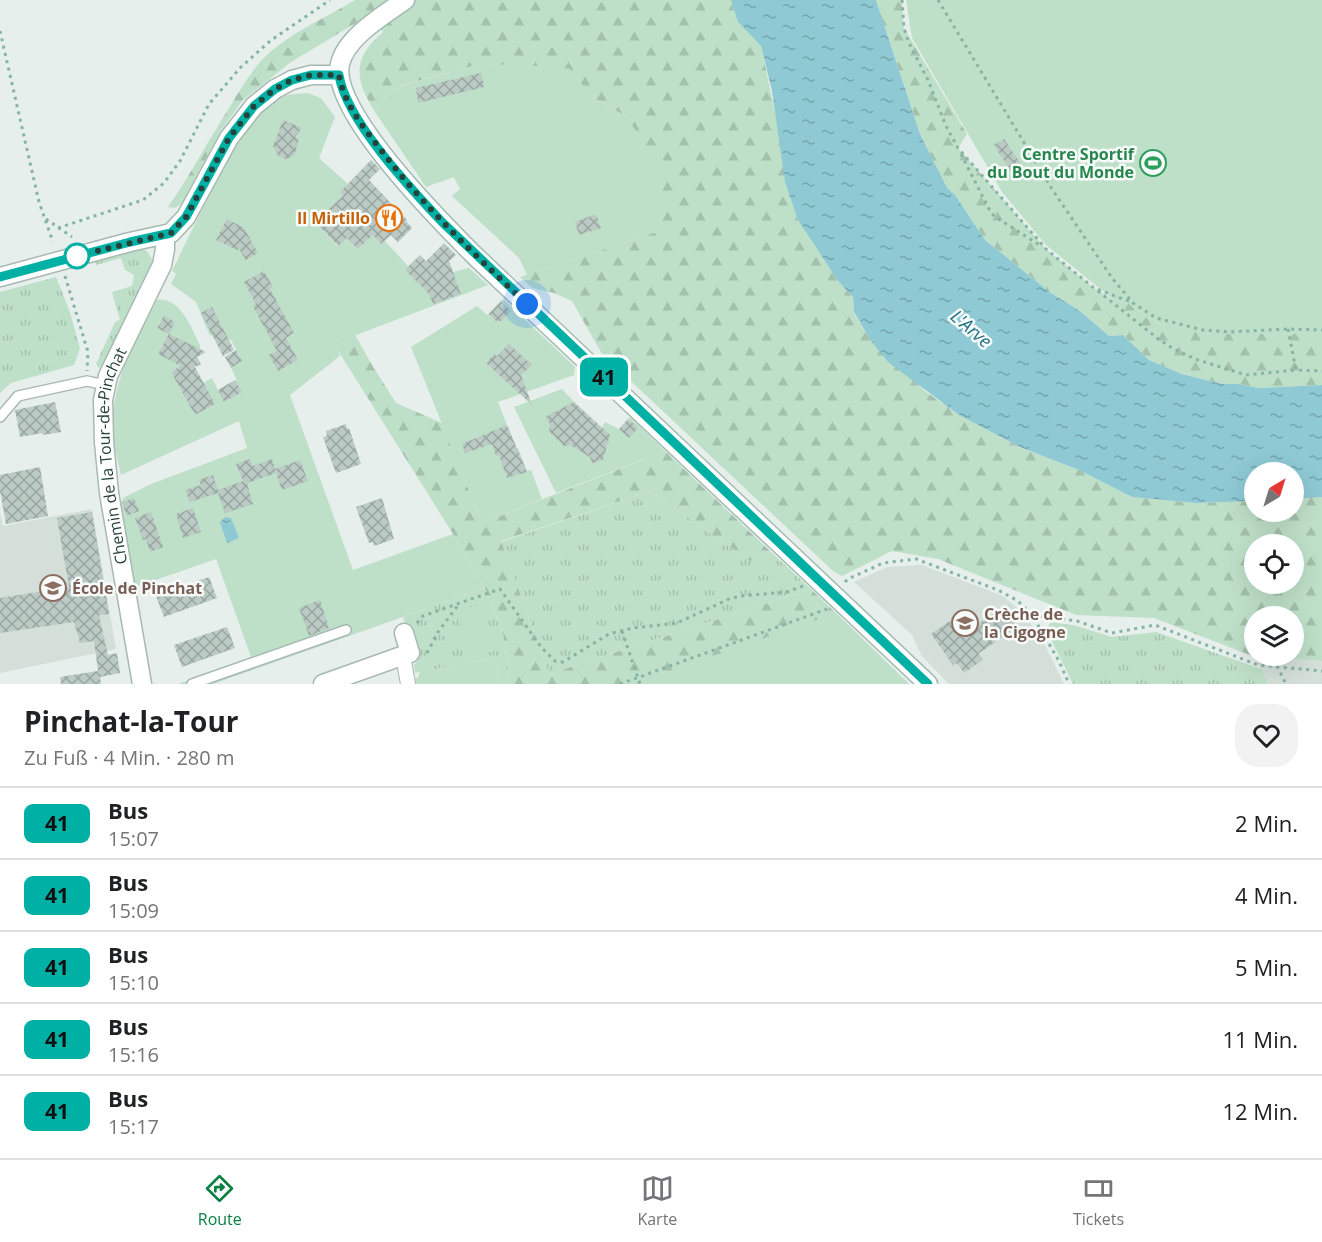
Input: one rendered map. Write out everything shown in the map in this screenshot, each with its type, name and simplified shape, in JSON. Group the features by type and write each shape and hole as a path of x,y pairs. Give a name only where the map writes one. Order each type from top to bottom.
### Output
{"street":[{"path":"405,0 356,38 341,60 339,75 343,92 354,114 407,184 442,222 928,684"},
{"path":"0,277 130,242 165,236 176,230 186,217 233,132 254,106 275,89 292,80 311,75 339,75"},
{"name":"Chemin de la Tour-de-Pinchat","path":"142,684 109,493 103,415 105,385 162,265 165,236"},
{"path":"404,633 408,684"},
{"path":"324,684 406,655"}],"lane":[{"path":"0,417 18,396 87,381 105,385"},
{"path":"192,684 346,630"}],"path":[{"path":"58,228 143,200 164,183 180,161 209,104 241,67 270,41 330,0"},
{"path":"902,0 904,28 909,43 928,80 946,126 994,216 1047,250 1157,339 1195,359 1246,375 1296,370 1322,371"},
{"path":"938,0 1052,189 1113,278 1133,303"},
{"path":"0,31 39,202 53,242"},
{"path":"957,148 1047,250"},
{"path":"46,219 72,237"},
{"path":"63,269 88,352 87,381"},
{"path":"1095,288 1133,303 1156,318 1203,330 1229,332 1322,330"},
{"path":"1288,329 1296,370"},
{"path":"845,582 883,563 916,559 998,590 1018,601 1032,615 1059,661 1069,684"},
{"path":"404,633 423,616 500,588 541,647 555,661 563,662 600,638 622,631 677,623 729,599 787,592 806,585"},
{"path":"620,684 843,603"},
{"path":"406,655 419,657 426,654 438,632 459,604"},
{"path":"1032,615 1077,621 1113,633 1155,625 1244,660"},
{"path":"622,631 640,684"},
{"path":"1277,666 1322,671"},
{"path":"1277,666 1287,684"}],"shaded area":[{"name":"École de Pinchat","path":"92,509 116,649 0,673 0,512 3,526"},
{"name":"Crèche de la Cigogne","path":"922,565 1003,596 1022,612 1042,639 1064,684 949,684 922,656 912,635 854,582 887,567"},
{"path":"1304,660 1322,661 1322,684 1268,684 1259,666 1304,666"}],"green space":[{"path":"355,0 731,0 738,22 761,46 798,220 838,281 853,297 854,313 871,341 925,391 959,415 1020,447 1079,470 1132,497 1196,503 1244,501 1244,522 1304,522 1304,498 1322,497 1322,661 1304,660 1304,606 1244,606 1244,653 1154,618 1076,615 938,559 892,551 842,576 833,571 602,354 572,301 554,293 532,288 520,277 659,231 627,117 592,97 569,69 480,64 403,85 388,93 375,112 363,90 360,70 365,51 383,32 366,17 291,62 242,101 222,129 181,204 175,208 168,207 249,76 272,50"},
{"path":"876,0 902,0 904,28 967,134 958,148 1047,250 1094,288 1114,300 1128,303 1145,316 1161,324 1213,334 1322,334 1322,385 1259,388 1222,384 1182,374 1149,360 1123,335 1109,336 1080,311 1051,293 985,240 955,195 947,189 920,134"},
{"name":"Centre Sportif du Bout du Monde","path":"906,0 1322,0 1322,334 1213,334 1182,329 1161,324 1145,316 1128,303 1114,300 1046,245 1002,192 912,38"},
{"path":"480,64 570,69 592,97 627,117 660,169 659,231 527,275 519,258 452,196 460,189 454,177 426,187 375,112 388,93 404,85"},
{"path":"308,93 321,98 335,117 319,158 348,184 340,192 343,196 324,213 328,217 319,226 337,246 347,238 358,249 373,235 381,244 385,241 408,266 420,255 438,276 469,268 488,285 335,343 340,356 290,395 353,570 453,534 485,588 213,684 178,684 251,657 216,559 133,588 121,504 123,498 151,484 247,448 239,421 121,475 113,435 116,394 126,362 157,300 165,300 179,308 200,345 200,350 186,364 171,372 183,394 212,378 218,390 237,380 231,368 242,361 231,340 228,340 222,329 210,336 196,302 171,284 176,274 172,271 219,177 249,126 263,108 276,98"},
{"path":"273,187 372,365 396,403 442,423 482,523 665,451 771,552 750,561 650,491 501,541 549,674 811,589 909,684 510,684 503,634 485,588 243,199"},
{"path":"139,248 147,251 153,261 151,270 105,363 99,368 96,364 115,322 120,320 112,292 132,286 134,275 125,270 121,258 96,265 94,258"},
{"path":"56,277 70,312 80,349 74,365 11,383 0,393 0,292"},
{"path":"503,299 575,367 574,375 498,402 516,448 518,448 527,471 531,470 542,499 482,523 411,347 477,306 487,315"},
{"path":"562,389 579,407 597,437 605,422 619,429 630,417 665,451 556,493 514,407"},
{"path":"650,491 750,561 771,552 811,589 549,674 501,542"},
{"path":"485,588 503,634 510,684 501,684 495,658 415,673 414,665 418,660 403,617"},
{"path":"483,603 494,651 474,656 465,646 458,611"},
{"path":"836,613 909,684 633,684"},
{"path":"1051,622 1077,626 1112,637 1156,632 1244,663 1244,666 1261,669 1268,684 1073,684 1046,629"},
{"path":"495,658 501,684 416,684 415,679 420,672"}],"water":[{"name":"L'Arve","path":"731,0 876,0 920,134 947,188 955,195 985,240 1051,293 1080,311 1109,336 1123,335 1149,360 1182,374 1222,384 1259,388 1322,385 1322,497 1304,498 1304,462 1244,462 1244,501 1196,503 1132,497 1079,470 1020,447 959,415 888,362 871,341 854,312 853,297 838,281 798,220 785,182 772,91 761,46 738,22"},
{"path":"225,517 231,518 239,538 227,543 220,522"}],"building":[{"path":"481,73 484,87 418,103 416,88"},
{"path":"283,120 302,128 295,137 299,139 294,156 286,159 278,156 273,146"},
{"path":"1004,139 1028,174 1017,181 994,145"},
{"path":"371,160 380,169 369,180 412,228 398,242 391,235 381,244 373,235 358,249 347,238 338,246 319,226 328,217 324,213 343,196 340,192"},
{"path":"596,214 601,228 579,235 575,222"},
{"path":"227,219 244,228 258,253 246,260 239,249 216,240"},
{"path":"444,243 456,255 449,261 461,294 433,304 429,294 405,270 420,255 426,261"},
{"path":"264,271 273,287 270,289 294,333 286,338 298,360 278,371 269,355 277,351 253,306 256,304 244,282"},
{"path":"501,301 511,311 501,321 496,321 489,314"},
{"path":"212,307 234,350 223,356 201,313"},
{"path":"164,316 175,322 169,334 157,328"},
{"path":"169,334 206,352 197,357 201,364 195,367 215,404 195,415 171,372 181,366 158,354"},
{"path":"509,344 532,365 521,375 532,405 486,363 494,354 497,356"},
{"path":"236,350 242,361 231,368 225,357"},
{"path":"235,380 242,392 224,402 218,390"},
{"path":"55,402 61,432 20,437 15,410"},
{"path":"574,402 610,435 603,460 592,463 590,457 570,445 564,446 549,431 550,424 545,417"},
{"path":"628,419 638,428 629,438 619,429"},
{"path":"346,424 361,464 336,473 323,437 327,436 326,431"},
{"path":"507,425 527,472 507,478 499,455 496,456 492,444 465,453 462,444"},
{"path":"250,459 253,466 272,459 275,469 300,460 308,481 282,490 276,473 247,483 253,504 225,513 218,493 190,502 185,490 201,485 199,480 213,475 218,490 243,481 236,464"},
{"path":"40,467 48,516 6,524 0,491 0,475"},
{"path":"134,498 139,511 127,516 122,502"},
{"path":"382,498 394,539 374,546 373,542 369,543 356,507"},
{"path":"193,508 201,532 183,538 176,514"},
{"path":"92,512 109,614 99,615 108,655 117,653 120,673 100,677 101,684 61,684 60,677 98,671 94,641 80,643 74,622 0,633 0,598 69,587 57,518"},
{"path":"151,512 163,547 150,552 135,518"},
{"path":"209,577 217,598 164,617 156,596 198,583 197,581"},
{"path":"320,600 329,628 309,636 299,608"},
{"path":"1003,607 1017,627 978,654 983,660 964,673 957,663 953,665 931,634 950,621 960,636"},
{"path":"227,627 235,648 182,667 174,645"}],"bus line":[{"name":"41","path":"0,277 171,233 182,224 229,138 254,106 275,89 292,80 311,75 339,75 343,92 354,114 414,192 442,222 928,684"}],"place":[{"name":"Centre Sportif du Bout du Monde","path":"1153,163"},
{"name":"Il Mirtillo","path":"389,218"},
{"name":"École de Pinchat","path":"53,588"},
{"name":"Crèche de la Cigogne","path":"965,623"}],"route":[{"path":"77,256 130,242 165,236 176,230 182,224 229,138 254,106 275,89 292,80 311,75 339,75 343,92 354,114 414,192 475,256 527,304"}]}
